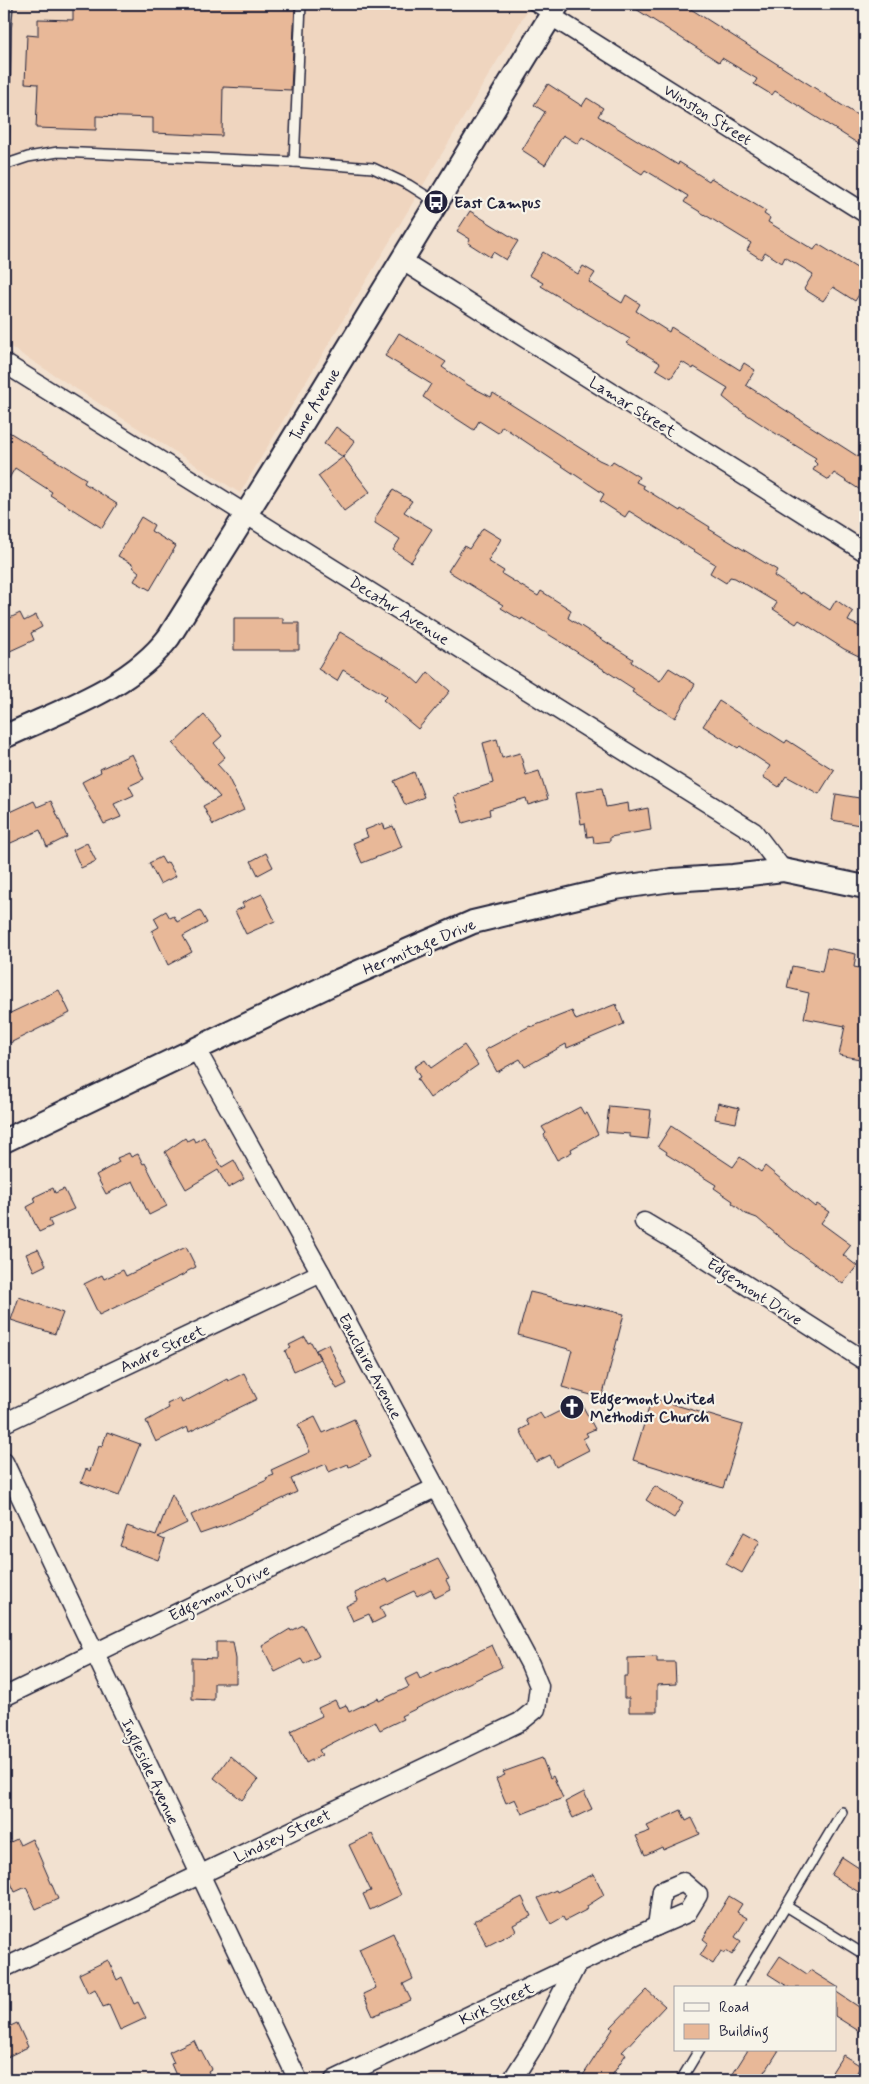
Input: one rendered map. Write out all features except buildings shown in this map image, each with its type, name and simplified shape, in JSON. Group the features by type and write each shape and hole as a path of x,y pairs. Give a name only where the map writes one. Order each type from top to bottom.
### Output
{"street":[{"name":"Tune Avenue","path":"4,737 104,690 122,680 156,653 280,460 554,10"},
{"name":"Winston Street","path":"554,10 865,212"},
{"name":"Lamar Street","path":"401,260 865,552"},
{"name":"Decatur Avenue","path":"4,363 754,832 783,870"},
{"name":"Hermitage Drive","path":"4,1141 340,980 473,922 615,888 672,880 783,870 865,887"},
{"name":"Eauclaire Avenue","path":"196,1049 321,1272 540,1686"},
{"name":"Edgemont Drive","path":"644,1222 865,1361"},
{"name":"Andre Street","path":"4,1423 321,1272"},
{"name":"Ingleside Avenue","path":"4,1462 298,2080"},
{"name":"Edgemont Drive","path":"4,1697 434,1488"},
{"name":"Lindsey Street","path":"4,1968 520,1722 536,1708 540,1686"},
{"name":"Kirk Street","path":"334,2080 657,1926"},
{"path":"512,2080 535,2044 577,1964"}],"lane":[{"path":"4,150 8,4"},
{"path":"294,162 301,4"},
{"path":"531,4 554,10"},
{"path":"4,165 28,156 58,152 294,162 373,168 409,185 436,202"},
{"path":"738,1986 842,1812"},
{"path":"786,1906 865,1955"},
{"path":"680,2080 698,2052"}],"shaded area":[{"path":"4,4 531,4 240,493 4,343"}],"place":[{"name":"East Campus","path":"436,202"},
{"name":"Edgemont United Methodist Church","path":"572,1407"}]}
